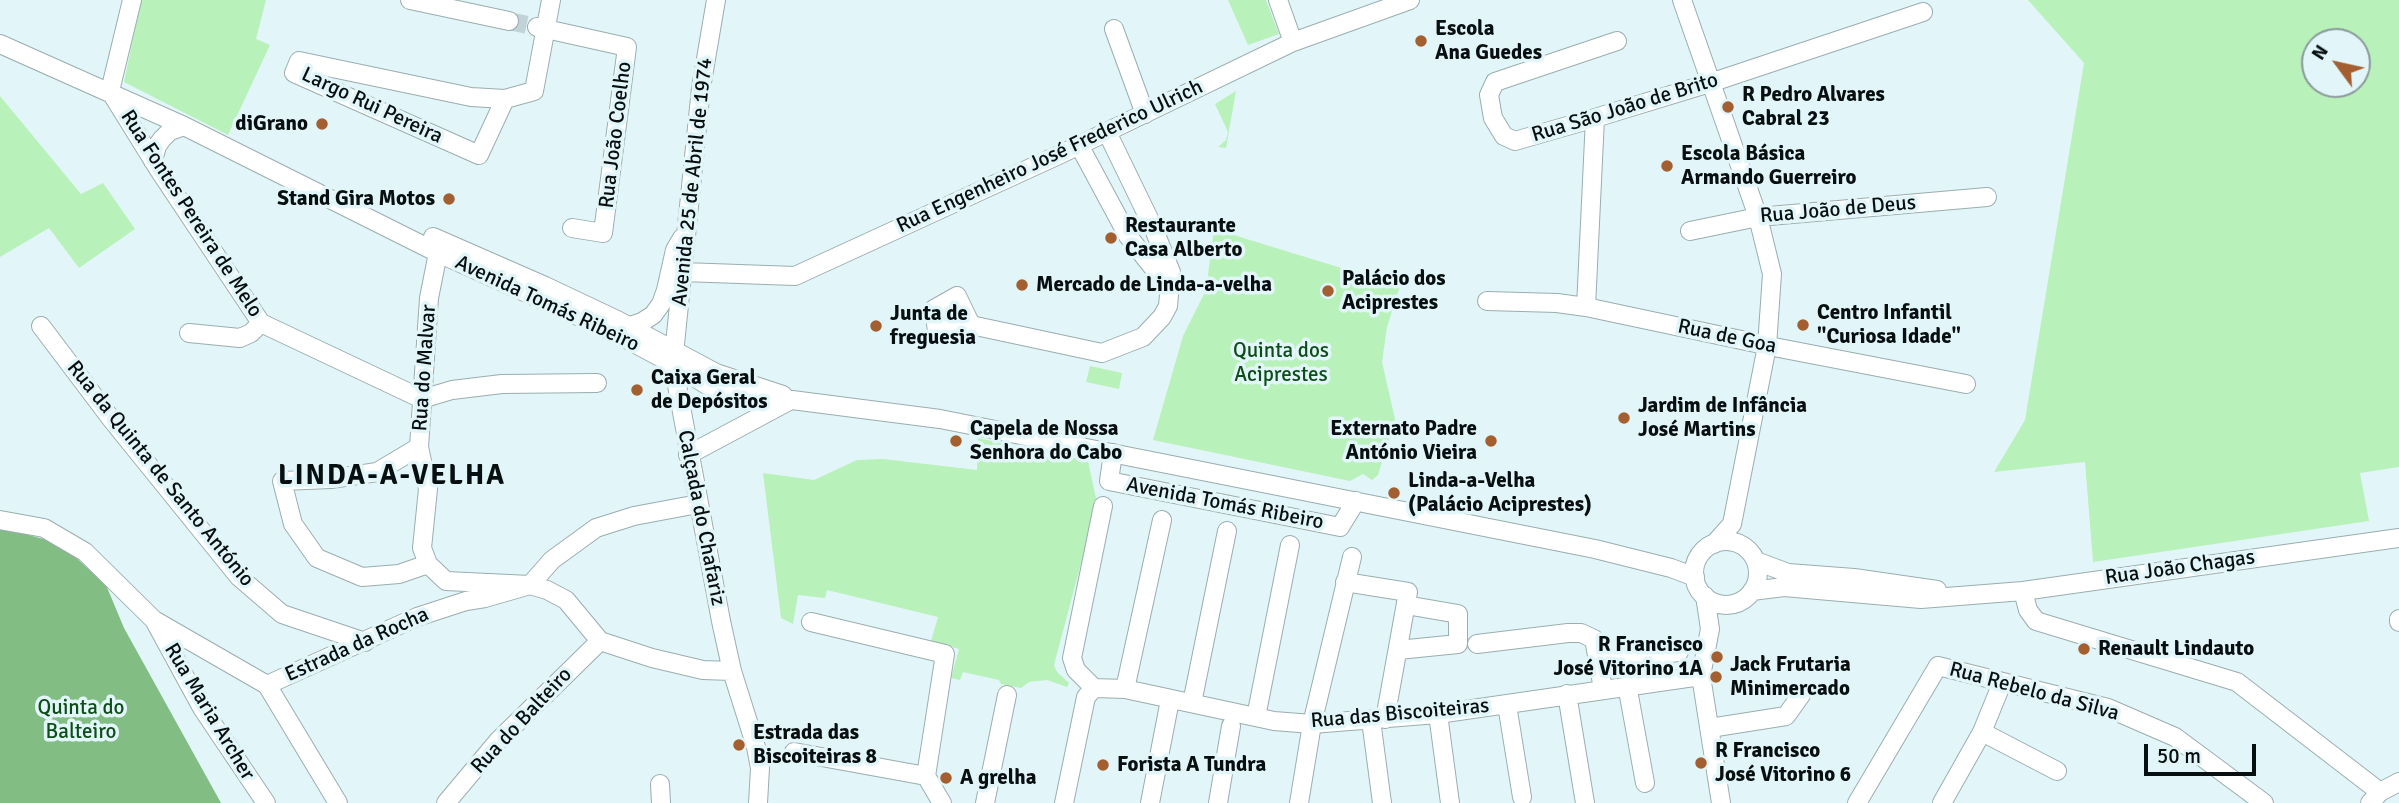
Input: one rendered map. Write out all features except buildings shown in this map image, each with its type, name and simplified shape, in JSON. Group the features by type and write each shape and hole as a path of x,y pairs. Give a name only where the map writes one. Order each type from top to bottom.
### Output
{"street":[{"path":"110,91 132,0"},
{"path":"410,0 509,21"},
{"path":"505,99 534,91 541,28 551,0"},
{"name":"Avenida 25 de Abril de 1974","path":"673,357 701,88 716,0"},
{"path":"1278,0 1293,42"},
{"name":"Rua Engenheiro José Frederico Ulrich","path":"683,272 795,276 1107,132 1293,42 1410,0"},
{"path":"1682,0 1758,217 1772,274 1767,346 1732,524 1698,557 1695,577 1698,588 1705,596 1724,605 1745,599 1757,582 1756,561 1732,524"},
{"name":"Rua São João de Brito","path":"1617,41 1495,82 1489,96 1493,118 1504,136 1515,141 1595,118 1923,12"},
{"name":"Rua João Coelho","path":"541,28 627,47 603,233 572,228"},
{"path":"1114,29 1145,114"},
{"name":"Avenida Tomás Ribeiro","path":"0,44 110,91 613,332 716,373 776,391 792,400 940,419 1595,550 1671,568 1695,577"},
{"name":"Largo Rui Pereira","path":"299,61 471,97 505,99 479,155 294,73 299,61"},
{"name":"Rua Fontes Pereira de Melo","path":"110,91 153,161 261,323 422,399"},
{"path":"1586,307 1595,118"},
{"path":"153,161 157,146 170,131 184,126"},
{"path":"971,325 1102,353 1143,337 1162,317 1168,306 1168,280 1171,272 1153,227 1107,132"},
{"path":"1079,145 1128,236 1158,274 1168,280"},
{"name":"Rua João de Deus","path":"1690,231 1758,217 1987,197"},
{"path":"630,326 642,323 653,315 661,304 674,250 688,229"},
{"name":"Avenida Tomás Ribeiro","path":"441,248 545,286 630,326 673,357"},
{"name":"Rua do Malvar","path":"428,564 422,548 428,489 419,447 429,298 441,248"},
{"name":"Rua de Goa","path":"1487,301 1557,303 1586,307 1767,346 1966,384"},
{"path":"189,333 240,338 251,333 261,323"},
{"name":"Rua da Quinta de Santo António","path":"41,326 112,420 239,578 282,614 365,642"},
{"name":"Calçada do Chafariz","path":"673,357 688,455 732,671 757,747 760,768 758,803"},
{"path":"422,399 452,390 502,384 597,383"},
{"path":"688,455 792,400"},
{"path":"419,447 377,472 331,479 282,481 293,524 317,558 362,577 399,574 428,564 446,581 530,585 566,600 600,641 652,658 703,670 732,671"},
{"name":"Avenida Tomás Ribeiro","path":"1113,453 1109,481 1340,527 1356,501"},
{"path":"530,585 552,560 596,528 634,516 698,504"},
{"path":"1063,803 1086,697 1094,688 1076,670 1072,658 1103,506"},
{"name":"Estrada da Rocha","path":"0,520 44,528 85,552 154,620 267,685 429,613 530,585"},
{"path":"1125,689 1162,520"},
{"path":"1192,703 1227,531"},
{"name":"Rua João Chagas","path":"1752,592 1784,587 1921,599 2023,591 2399,538"},
{"path":"1714,544 1724,541 1744,546"},
{"path":"1256,717 1290,545"},
{"name":"Avenida Tomás Ribeiro","path":"1595,550 1698,557"},
{"path":"1299,803 1312,724 1352,557"},
{"name":"Rua João Chagas","path":"1756,561 1787,573 1882,582 1962,594"},
{"path":"1345,582 1458,614 1458,644 1398,650"},
{"path":"2023,591 2028,610 2036,621 2237,682 2375,797 2399,782"},
{"path":"1705,596 1710,629 1702,676 1721,803"},
{"path":"1382,803 1378,720 1398,650 1407,598"},
{"path":"1710,629 1724,605"},
{"name":"Rua Maria Archer","path":"154,620 202,708 266,803"},
{"path":"811,622 945,654 926,776 942,803"},
{"path":"1477,644 1568,633 1581,634 1594,639 1603,689"},
{"name":"Rua do Balteiro","path":"446,803 498,741 600,641"},
{"path":"1599,661 1679,652"},
{"name":"Rua Rebelo da Silva","path":"1857,803 1938,666 2108,708 2175,737 2264,803"},
{"name":"Rua das Biscoiteiras","path":"1094,688 1125,689 1274,721 1312,724 1438,714 1702,676"},
{"path":"1942,803 1982,732 2002,683"},
{"path":"267,685 338,803"},
{"path":"1627,685 1645,783"},
{"path":"1567,694 1585,803"},
{"path":"985,803 1007,695"},
{"path":"1710,728 1786,716 1801,695"},
{"path":"1150,803 1170,700"},
{"path":"1507,705 1522,797"},
{"path":"1438,714 1450,803"},
{"path":"1218,803 1231,726"},
{"path":"1982,732 2057,771"},
{"path":"794,752 926,776"},
{"path":"660,784 661,803"}],"green space":[{"path":"141,0 266,0 256,39 270,45 228,135 124,82"},
{"path":"1228,0 1266,0 1279,34 1248,45"},
{"path":"2028,0 2399,0 2399,467 2360,473 2369,521 2093,562 2085,462 1994,472 2025,420 2084,63"},
{"path":"1236,91 1226,148 1218,147 1226,140 1228,132 1215,104"},
{"path":"0,96 81,194 103,183 135,229 79,268 49,228 0,257"},
{"name":"Quinta dos Aciprestes","path":"1214,229 1400,286 1387,327 1382,362 1395,419 1378,475 1372,480 1363,474 1350,481 1153,440 1183,336 1206,290"},
{"path":"1090,366 1122,373 1119,389 1086,382"},
{"path":"978,438 1088,461 1097,503 1054,665 1057,672 1069,683 1067,687 1047,680 1029,682 1021,688 963,672 960,680 951,678 959,649 931,641 938,617 827,590 825,598 798,595 793,624 781,618 763,473 814,480 857,460 883,459 977,470"},
{"name":"Quinta do Balteiro","path":"0,527 61,544 106,585 124,628 221,803 0,803"}],"tunnel":[{"path":"509,21 537,27"}],"place":[{"name":"Escola Ana Guedes","path":"1421,41"},
{"name":"R Pedro Alvares Cabral 23","path":"1728,107"},
{"name":"diGrano","path":"322,124"},
{"name":"Escola Básica Armando Guerreiro","path":"1667,166"},
{"name":"Stand Gira Motos","path":"449,199"},
{"name":"Restaurante Casa Alberto","path":"1111,238"},
{"name":"Mercado de Linda-a-velha","path":"1022,285"},
{"name":"Palácio dos Aciprestes","path":"1328,291"},
{"name":"Centro Infantil \"Curiosa Idade\"","path":"1803,325"},
{"name":"Junta de freguesia","path":"876,326"},
{"name":"Caixa Geral de Depósitos","path":"637,390"},
{"name":"Jardim de Infância José Martins","path":"1624,418"},
{"name":"Capela de Nossa Senhora do Cabo","path":"956,441"},
{"name":"Externato Padre António Vieira","path":"1491,441"},
{"name":"Linda-a-Velha (Palácio Aciprestes)","path":"1394,493"},
{"name":"Renault Lindauto","path":"2084,649"},
{"name":"R Francisco José Vitorino 1A","path":"1717,657"},
{"name":"Jack Frutaria Minimercado","path":"1716,677"},
{"name":"Estrada das Biscoiteiras 8","path":"739,745"},
{"name":"R Francisco José Vitorino 6","path":"1701,763"},
{"name":"Forista A Tundra","path":"1103,765"},
{"name":"A grelha","path":"946,778"}],"district":[{"name":"LINDA-A-VELHA","path":"392,477"}]}
